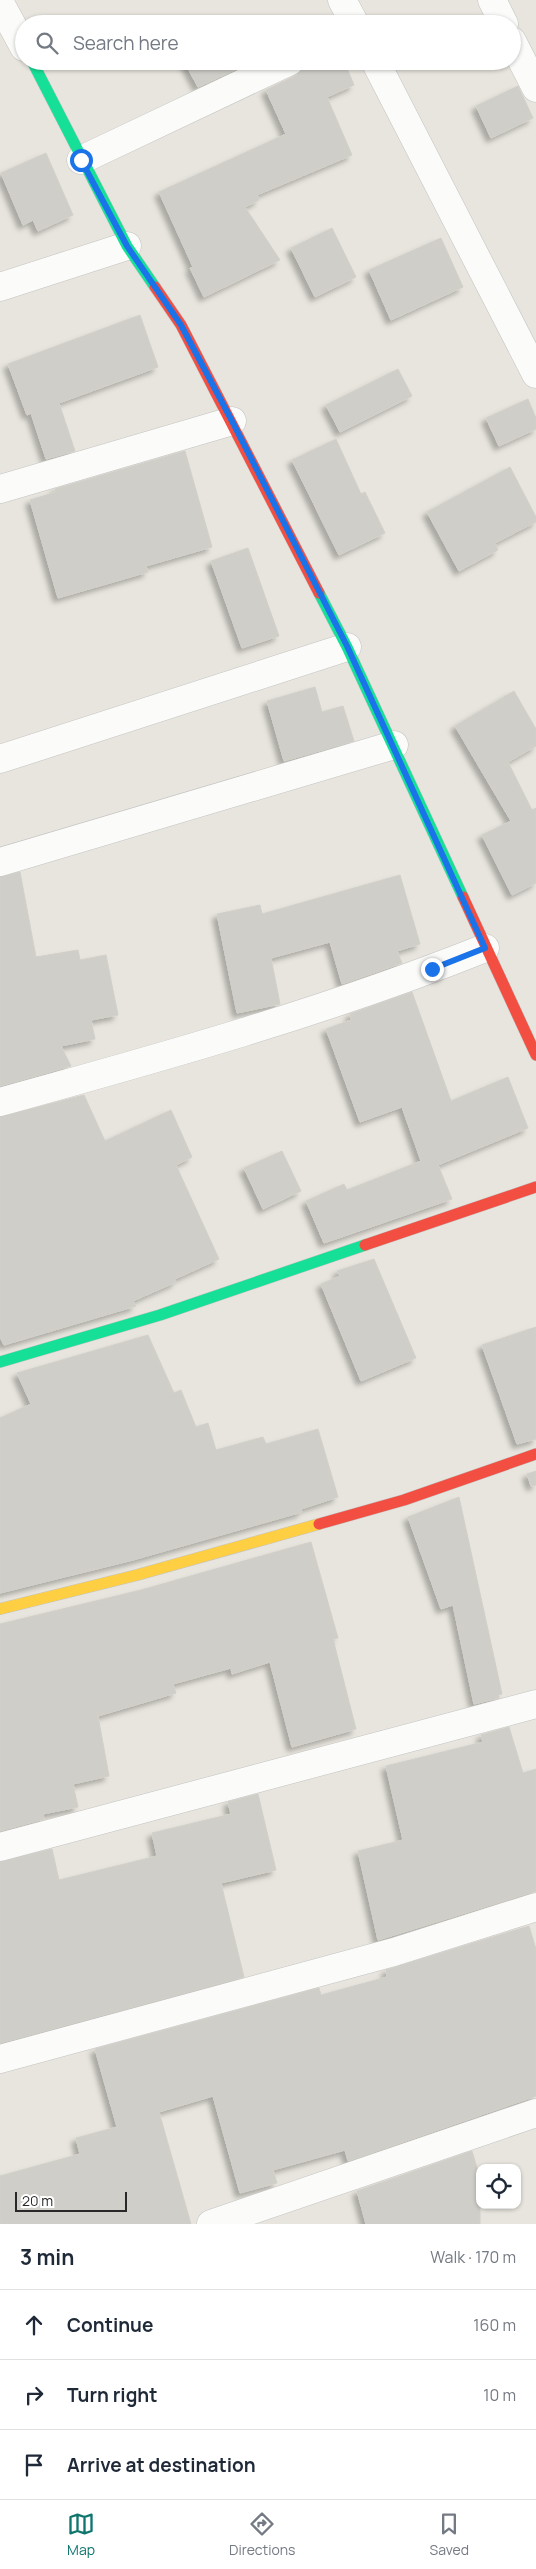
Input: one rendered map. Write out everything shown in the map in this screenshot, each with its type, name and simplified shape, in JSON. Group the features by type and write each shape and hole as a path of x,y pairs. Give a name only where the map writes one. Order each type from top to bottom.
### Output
{"street":[{"path":"342,0 350,15"},
{"path":"492,0 500,15"},
{"path":"0,2 15,30"},
{"path":"521,59 536,88"},
{"path":"36,70 81,160 127,246 181,325 347,646 536,1055"},
{"path":"81,160 271,70"},
{"path":"379,70 536,374"},
{"path":"0,287 127,246"},
{"path":"0,489 232,421"},
{"path":"0,759 347,646"},
{"path":"0,862 394,745"},
{"path":"0,1102 218,1040 432,969 485,948"},
{"path":"0,1362 160,1315 536,1186"},
{"path":"0,1608 137,1575 404,1500 536,1454"},
{"path":"0,1847 536,1704"},
{"path":"0,2059 394,1952 536,1907"},
{"path":"211,2224 536,2113"}],"building":[{"path":"189,70 234,70 198,87"},
{"path":"302,70 348,70 354,85 327,97 352,155 257,195 259,200 245,207 280,260 204,297 190,268 193,267 159,192 286,134 266,90 297,75"},
{"path":"518,86 533,118 491,138 476,106"},
{"path":"46,153 73,215 38,231 33,220 23,225 1,173"},
{"path":"332,228 356,277 315,297 291,248"},
{"path":"441,238 463,287 391,320 369,270"},
{"path":"140,315 158,367 59,403 75,451 46,459 31,413 27,415 8,364"},
{"path":"398,369 412,396 340,432 326,405"},
{"path":"528,399 536,418 536,429 499,446 486,418"},
{"path":"336,439 361,494 365,492 385,533 339,555 292,460"},
{"path":"185,451 212,547 146,566 148,572 58,598 30,500 56,492 55,489"},
{"path":"510,467 536,517 536,522 495,543 498,550 459,571 427,512"},
{"path":"248,548 279,636 242,648 211,561"},
{"path":"315,687 322,712 343,706 354,741 284,761 267,701"},
{"path":"514,691 536,729 536,746 508,762 532,810 536,808 536,883 512,895 482,835 511,821 455,726"},
{"path":"20,872 36,957 78,950 80,960 106,955 118,1015 91,1020 95,1039 61,1046 71,1066 0,1086 0,877"},
{"path":"400,875 420,944 397,951 402,963 342,984 330,942 271,958 280,1004 237,1013 217,914 260,905 262,914"},
{"path":"412,992 451,1101 508,1077 528,1128 438,1165 452,1199 324,1243 306,1201 344,1184 347,1190 421,1161 402,1107 360,1122 326,1029 351,1020 350,1014"},
{"path":"84,1095 105,1141 171,1110 192,1157 176,1165 219,1259 175,1279 176,1282 133,1301 136,1306 4,1345 0,1337 0,1117"},
{"path":"282,1151 301,1191 263,1209 244,1168"},
{"path":"374,1259 416,1358 361,1381 321,1284 340,1276 337,1271"},
{"path":"536,1327 536,1439 517,1444 482,1345"},
{"path":"148,1335 174,1393 181,1390 196,1427 208,1423 216,1450 263,1437 266,1444 318,1429 338,1497 301,1509 302,1512 133,1560 0,1593 0,1418 31,1404 17,1373"},
{"path":"536,1471 536,1485 531,1486 527,1474"},
{"path":"459,1497 502,1694 498,1695 499,1698 474,1704 453,1605 441,1609 408,1517"},
{"path":"311,1542 338,1638 333,1639 356,1729 292,1747 270,1662 232,1674 231,1668 173,1684 176,1693 98,1716 109,1776 73,1784 78,1807 43,1814 44,1819 0,1831 0,1624 141,1590"},
{"path":"509,1727 523,1773 536,1769 536,1891 378,1940 358,1851 403,1840 386,1766 483,1742 481,1735"},
{"path":"258,1794 276,1870 221,1883 244,1977 0,2043 0,1862 52,1849 59,1880 157,1856 152,1833 231,1814 228,1802"},
{"path":"529,1926 536,1949 536,2096 348,2161 345,2150 273,2170 277,2183 240,2193 213,2096 159,2112 191,2224 0,2224 0,2176 80,2154 76,2138 117,2127 95,2049 319,1988 321,1995 387,1977 386,1970"},
{"path":"472,2151 476,2164 476,2209 480,2209 480,2224 366,2224 357,2191"}],"traffic: fast":[{"path":"37,70 127,246 155,287"},
{"path":"319,593 347,647 463,897"},
{"path":"0,1362 160,1315 365,1245"}],"traffic: slow":[{"path":"0,1609 137,1575 319,1524"}],"traffic: jam":[{"path":"155,287 181,325 319,593"},
{"path":"463,897 536,1055"},
{"path":"365,1245 536,1187"},
{"path":"319,1524 404,1500 536,1454"}],"route":[{"path":"81,160 127,246 181,325 232,421 347,646 394,745 485,948 432,969"}]}
